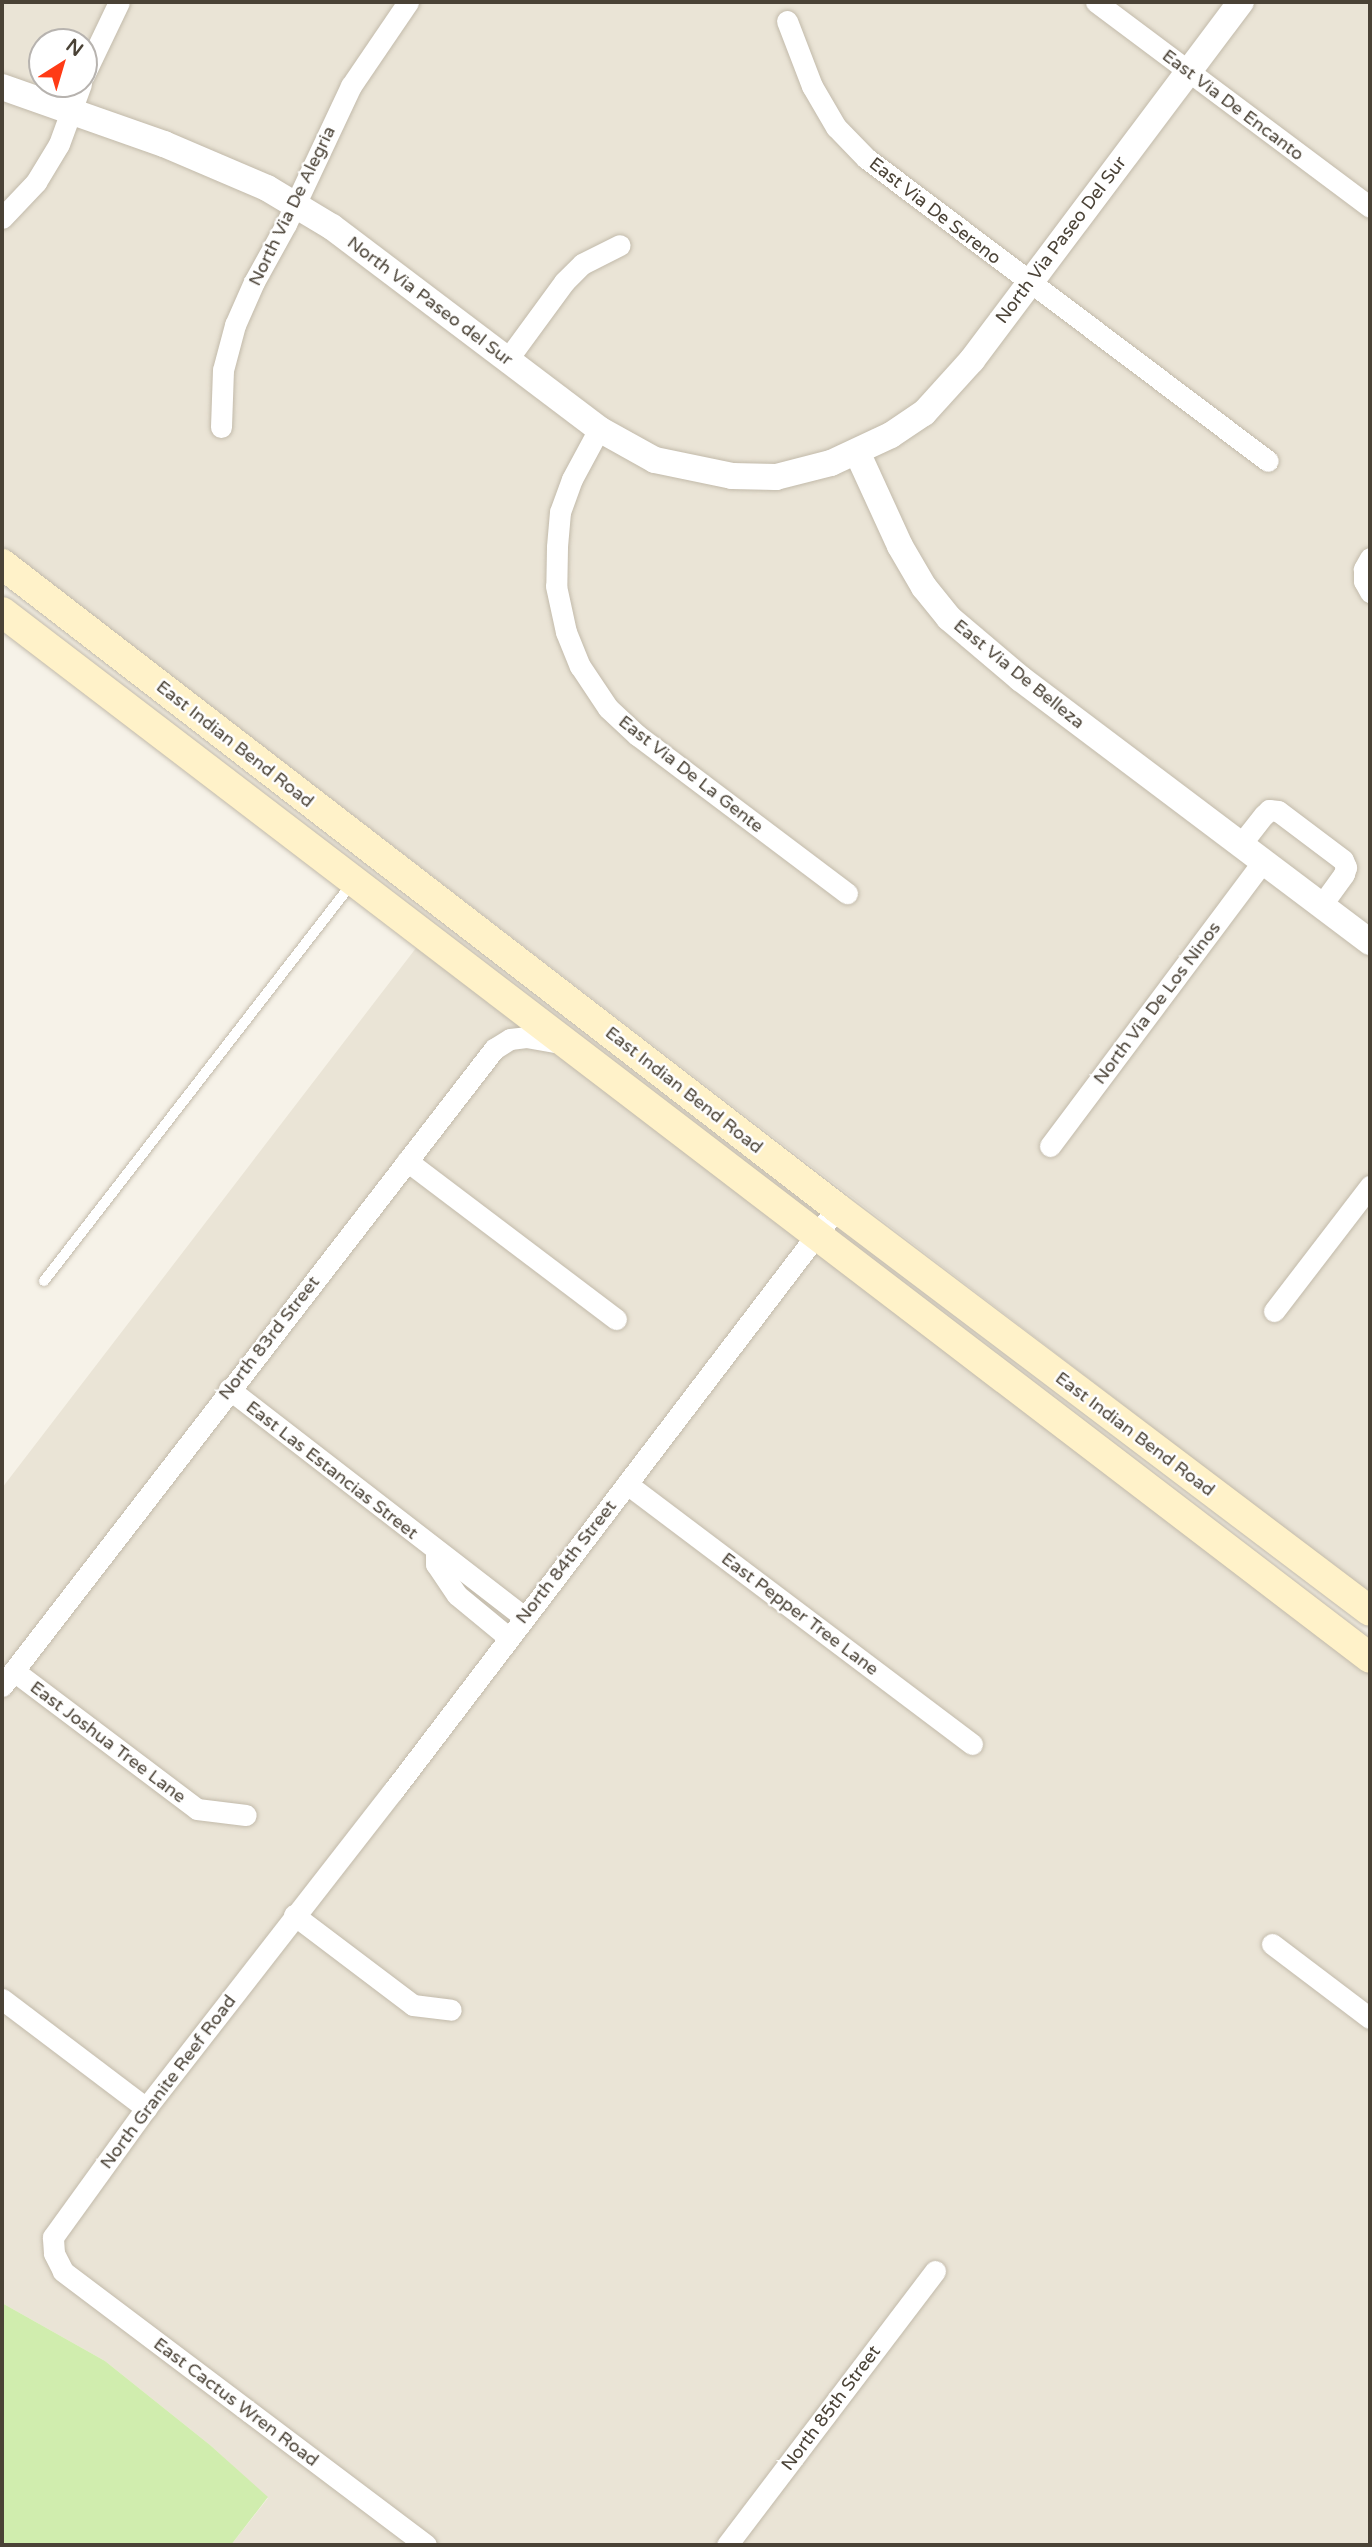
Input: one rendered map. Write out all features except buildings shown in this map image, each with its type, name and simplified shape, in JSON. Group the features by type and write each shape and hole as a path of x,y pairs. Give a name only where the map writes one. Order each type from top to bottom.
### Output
{"main road":[{"name":"East Indian Bend Road","path":"2,564 837,1208 1370,1611"},
{"name":"East Indian Bend Road","path":"2,612 1370,1658"}],"street":[{"path":"98,46 119,2"},
{"name":"North Via De Alegria","path":"221,427 223,370 235,325 351,86 408,2"},
{"name":"East Via De Encanto","path":"1096,2 1370,207"},
{"name":"North Via Paseo Del Sur","path":"857,452 924,413 972,360 1241,2"},
{"name":"East Via De Sereno","path":"787,21 812,86 836,127 866,158 902,188 1268,461"},
{"name":"North Via Paseo del Sur","path":"2,87 219,165 295,204 332,227 600,429 655,460 732,476 776,477 831,463 857,452"},
{"path":"2,218 36,182 59,144 76,98"},
{"path":"507,360 564,282 582,264 620,245"},
{"name":"East Via De La Gente","path":"600,429 572,479 560,512 556,547 555,586 566,632 580,666 608,708 637,736 847,894"},
{"name":"East Via De Belleza","path":"857,452 900,546 924,587 949,618 1021,679 1370,942"},
{"path":"1370,558 1364,569 1364,580 1370,592"},
{"path":"1241,844 1269,810 1278,811 1343,860 1346,867 1344,874 1321,906"},
{"name":"North Via De Los Ninos","path":"1050,1146 1263,861"},
{"name":"North 83rd Street","path":"8,1679 229,1389 494,1049 510,1039 526,1037 563,1043"},
{"path":"407,1161 616,1319"},
{"path":"1275,1311 1370,1186"},
{"name":"North 84th Street","path":"294,1915 393,1791 837,1208"},
{"name":"East Las Estancias Street","path":"229,1389 524,1617"},
{"name":"East Pepper Tree Lane","path":"628,1484 972,1744"},
{"name":"East Las Estancias Street","path":"436,1550 436,1564 457,1595 509,1637"},
{"name":"East Joshua Tree Lane","path":"8,1679 197,1809 246,1815"},
{"path":"294,1915 413,2005 451,2010"},
{"name":"North Granite Reef Road","path":"54,2253 53,2237 146,2108 294,1915"},
{"path":"1272,1944 1370,2018"},
{"path":"2,1999 146,2108"},
{"name":"East Cactus Wren Road","path":"54,2253 62,2271 426,2545"},
{"name":"North 85th Street","path":"727,2545 936,2271"}],"lane":[{"path":"44,1281 354,882"}],"shaded area":[{"path":"2,2 1370,2 1370,1594 2,546"},
{"path":"416,948 1370,1673 1370,2545 231,2545 268,2498 210,2445 105,2361 2,2303 2,1488"}],"green space":[{"path":"2,2303 105,2361 210,2445 268,2497 231,2545 2,2545"}]}
